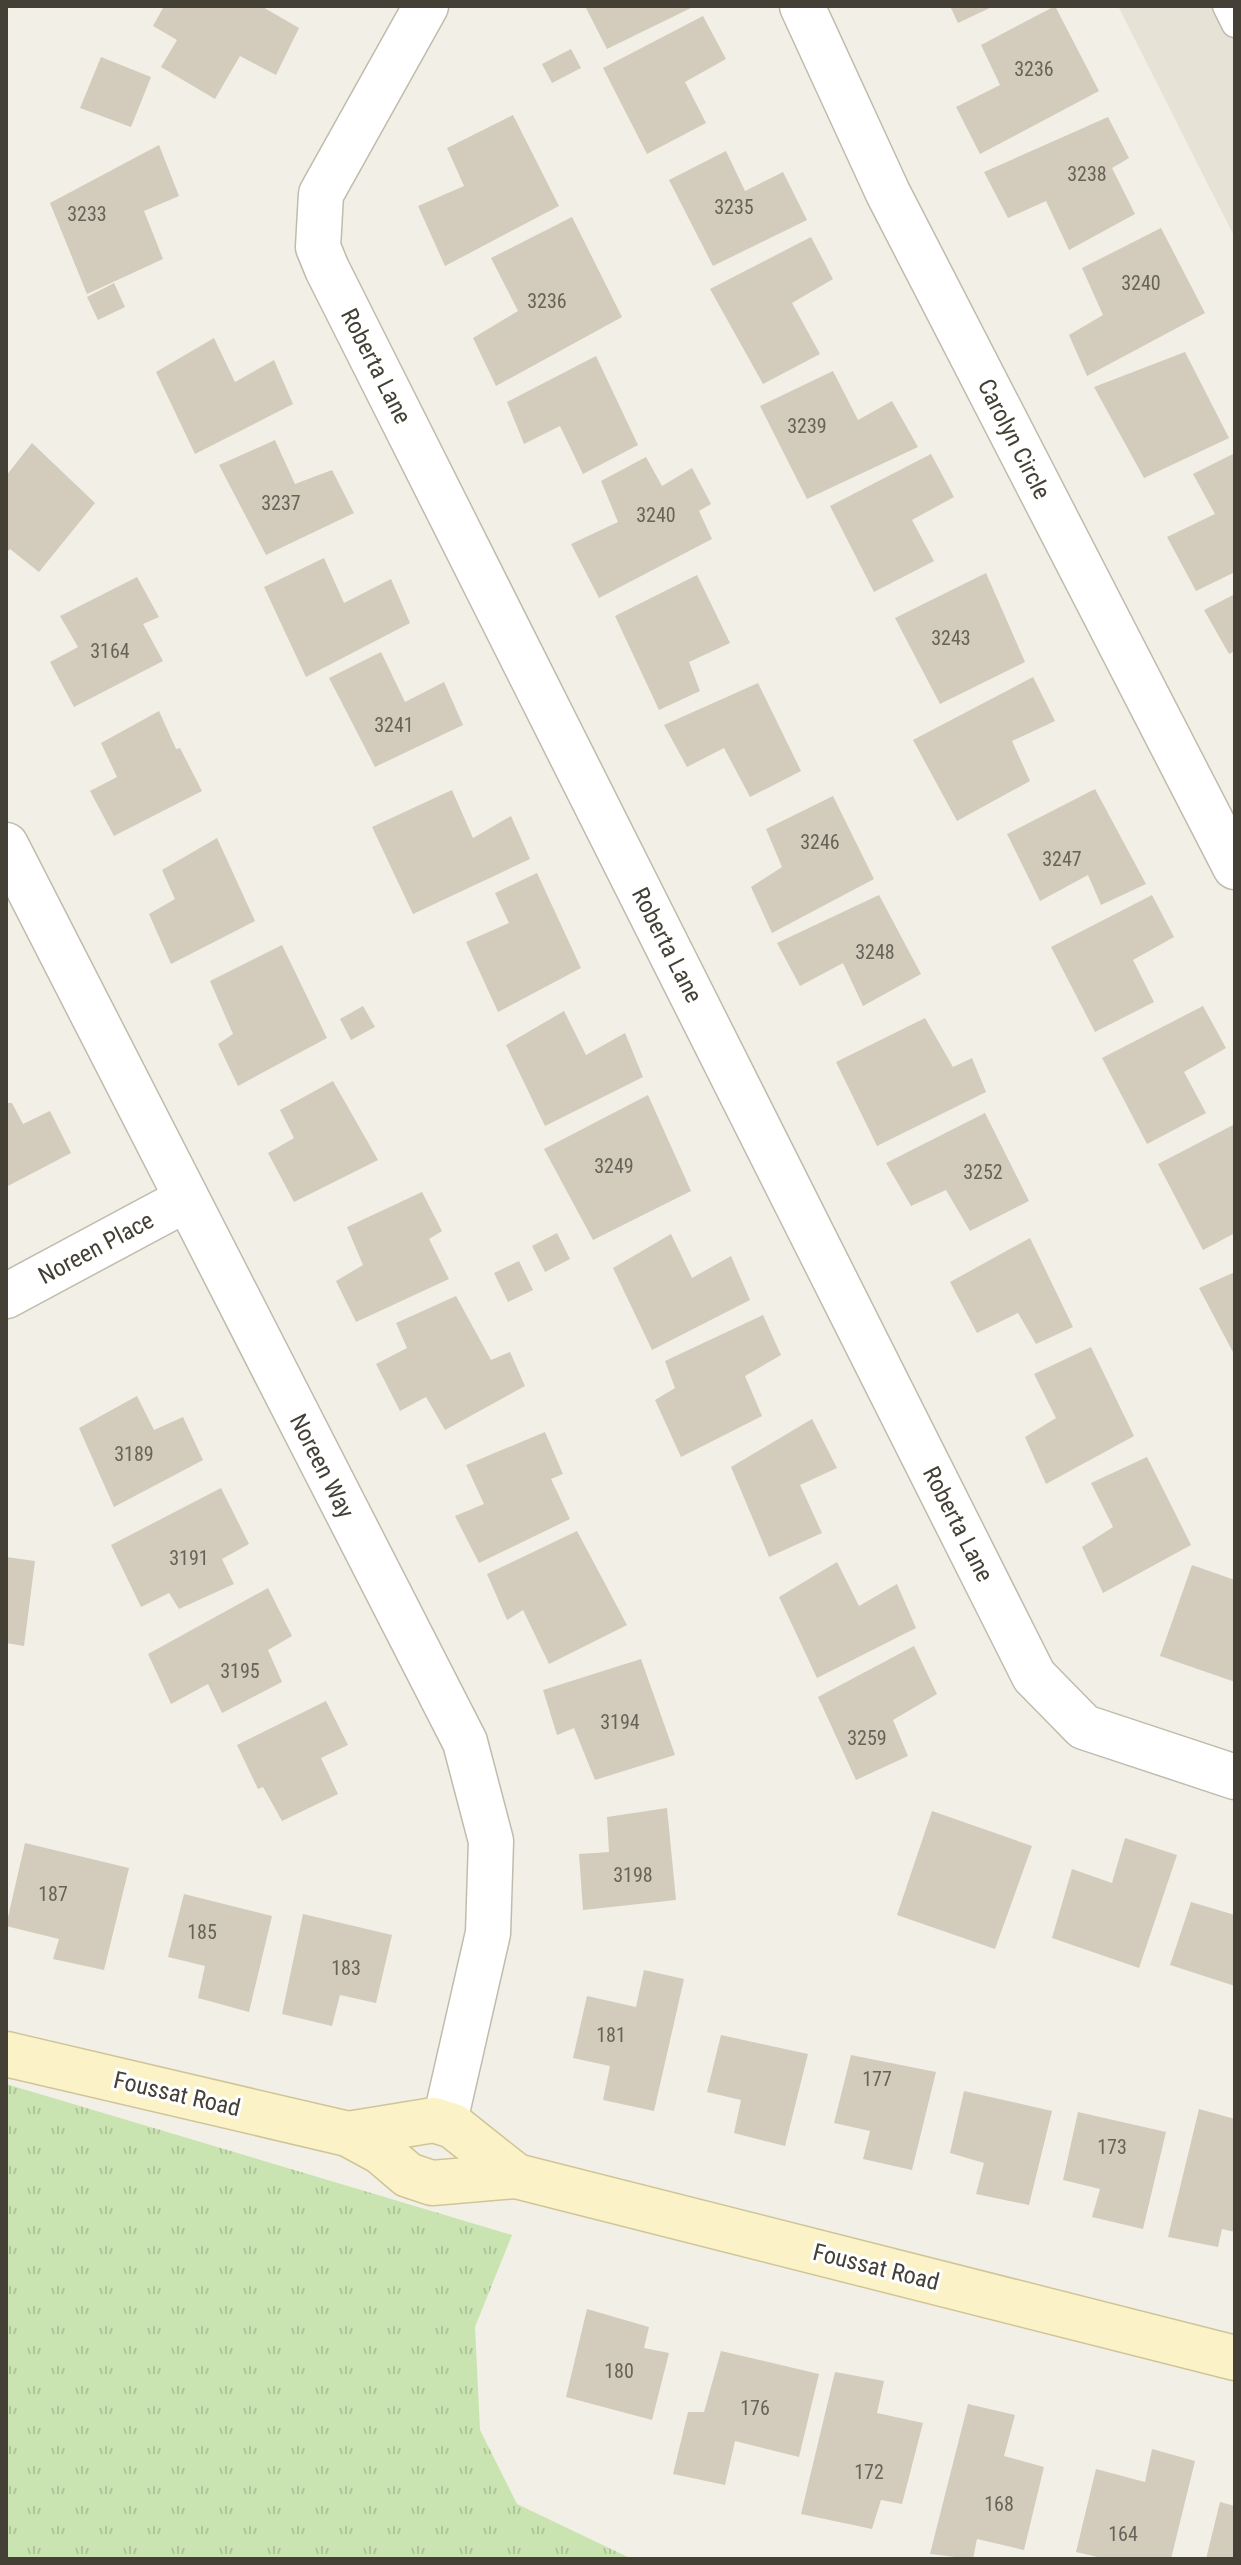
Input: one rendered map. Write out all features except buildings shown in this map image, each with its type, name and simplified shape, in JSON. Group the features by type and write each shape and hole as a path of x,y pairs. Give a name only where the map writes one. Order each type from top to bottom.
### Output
{"main road":[{"name":"Foussat Road","path":"6,2054 348,2134 381,2152 408,2175 432,2183 516,2176 1235,2358"},
{"name":"Foussat Road","path":"348,2134 445,2121 516,2176"}],"street":[{"name":"Roberta Lane","path":"426,6 321,194 318,247 327,269 1034,1676 1084,1727 1235,1777"},
{"name":"Carolyn Circle","path":"802,6 888,193 1235,867"},
{"name":"Noreen Way","path":"6,845 465,1742 491,1841 488,1933 445,2121"},
{"name":"Noreen Place","path":"6,1296 185,1200"}],"lane":[{"path":"1226,6 1235,24"}],"shaded area":[{"path":"1118,6 1235,6 1235,238"}],"green space":[{"path":"6,2084 512,2235 475,2327 480,2430 517,2504 632,2559 6,2559"}]}
